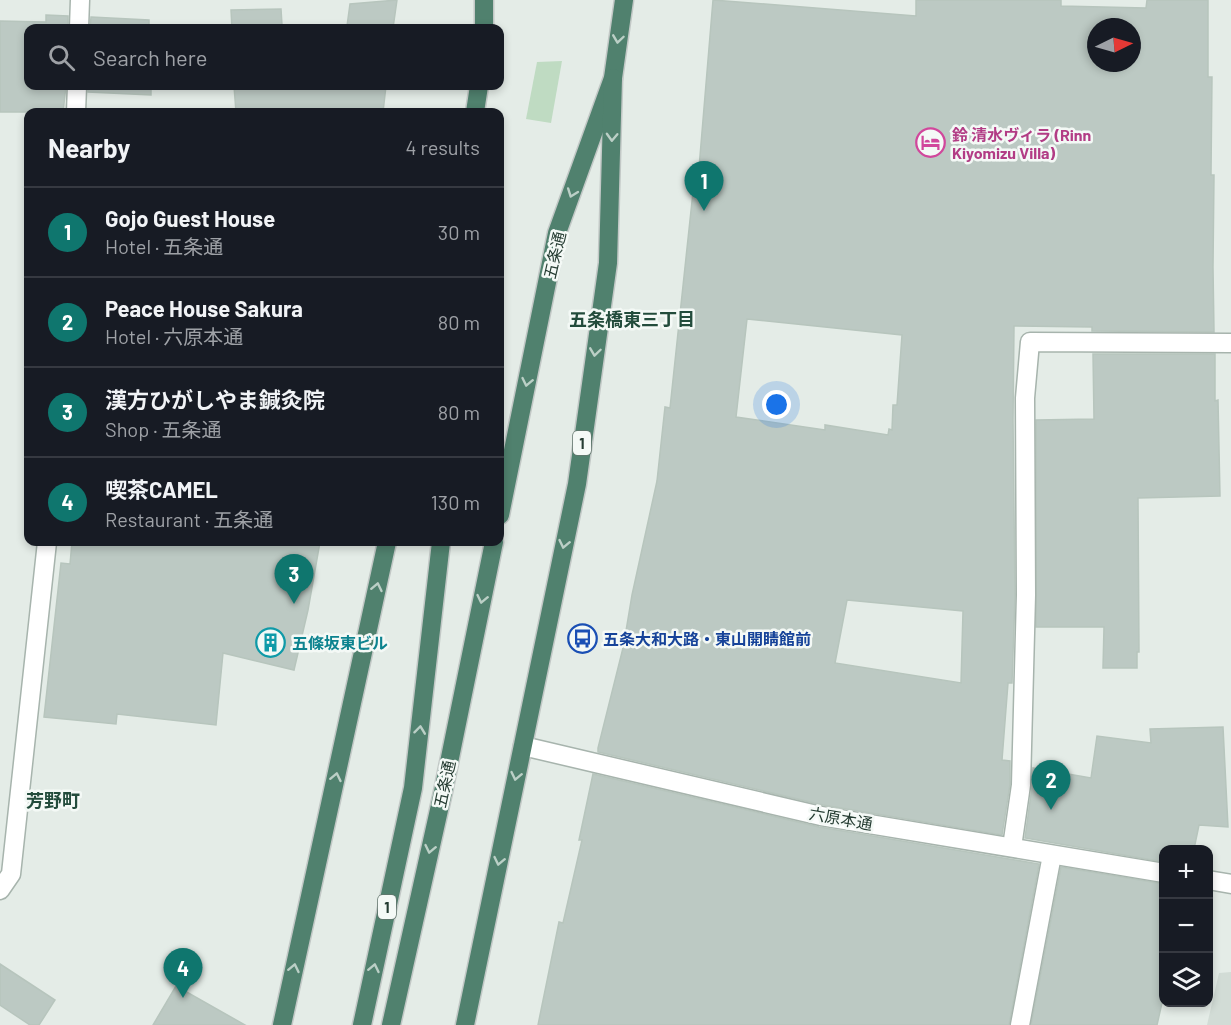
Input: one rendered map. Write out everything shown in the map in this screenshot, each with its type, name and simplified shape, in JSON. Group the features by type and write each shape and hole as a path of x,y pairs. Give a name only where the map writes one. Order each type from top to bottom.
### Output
{"highway":[{"path":"484,0 484,24"},
{"name":"五条通","path":"504,495 557,233 613,78 624,0"},
{"name":"1","path":"465,1025 577,483 608,263 613,78"},
{"path":"476,108 479,90"},
{"path":"282,1025 386,546"},
{"name":"五条通","path":"362,1025 413,788 441,546"},
{"name":"五条通","path":"391,1025 443,792 493,546"}],"street":[{"path":"79,24 80,0"},
{"path":"76,108 77,90"},
{"path":"1012,847 1021,785 1026,595 1025,398 1030,342 1231,344"},
{"path":"0,890 10,874 46,546"},
{"name":"六原本通","path":"523,746 821,816 1159,872"},
{"path":"1020,1025 1052,855"},
{"path":"1213,881 1231,884"}],"shaded area":[{"path":"1231,972 1231,1025 1207,1025 1213,1007 1219,973"}],"green space":[{"path":"562,61 551,123 526,119 537,62"}],"building":[{"path":"397,0 394,24 347,24 350,4"},
{"path":"713,0 916,16 916,0 1061,0 1061,6 1146,8 1147,0 1208,0 1208,77 1212,77 1211,175 1214,175 1214,332 1092,331 1092,327 1014,326 1015,595 1012,683 1008,683 1002,760 1010,761 1010,784 1002,835 823,805 598,752 627,632 632,595 657,481 665,407 670,408 693,192 697,192","holes":["747,319 902,335 897,405 893,405 892,430 889,429 888,435 825,425 825,430 736,417","847,600 963,611 961,683 835,663"]},
{"path":"281,9 282,24 232,24 231,10"},
{"path":"46,15 68,16 68,24 24,24 24,90 66,90 63,108 24,108 24,112 0,112 0,21 46,22"},
{"path":"91,17 149,20 149,24 90,24"},
{"path":"88,90 151,90 151,95 88,92"},
{"path":"234,90 386,90 383,108 236,108"},
{"path":"1093,354 1215,354 1220,496 1138,498 1139,652 1137,652 1137,668 1103,668 1104,627 1036,627 1036,420 1094,419"},
{"path":"72,546 319,546 294,670 223,653 216,725 117,714 116,724 44,717 61,563 70,564"},
{"path":"1223,727 1228,827 1199,825 1195,845 1159,845 1159,861 1025,838 1033,768 1091,778 1097,736 1151,743 1150,729"},
{"path":"593,774 819,827 1039,864 1009,1025 538,1025 559,922 563,923 582,840 579,840"},
{"path":"1061,867 1159,883 1159,1007 1161,1007 1157,1025 1031,1025"},
{"path":"0,964 55,1000 39,1025 30,1025 0,1005"},
{"path":"176,986 245,1025 153,1025"}],"place":[{"name":"鈴 清水ヴィラ (Rinn Kiyomizu Villa)","path":"931,143"},
{"name":"Gojo Guest House","path":"704,211"},
{"name":"漢方ひがしやま鍼灸院","path":"294,604"},
{"name":"五条大和大路・東山開睛館前","path":"582,638"},
{"name":"五條坂東ビル","path":"271,642"},
{"name":"Peace House Sakura","path":"1051,810"},
{"name":"喫茶CAMEL","path":"183,998"}],"district":[{"name":"五条橋東三丁目","path":"632,319"},
{"name":"芳野町","path":"53,800"}]}
